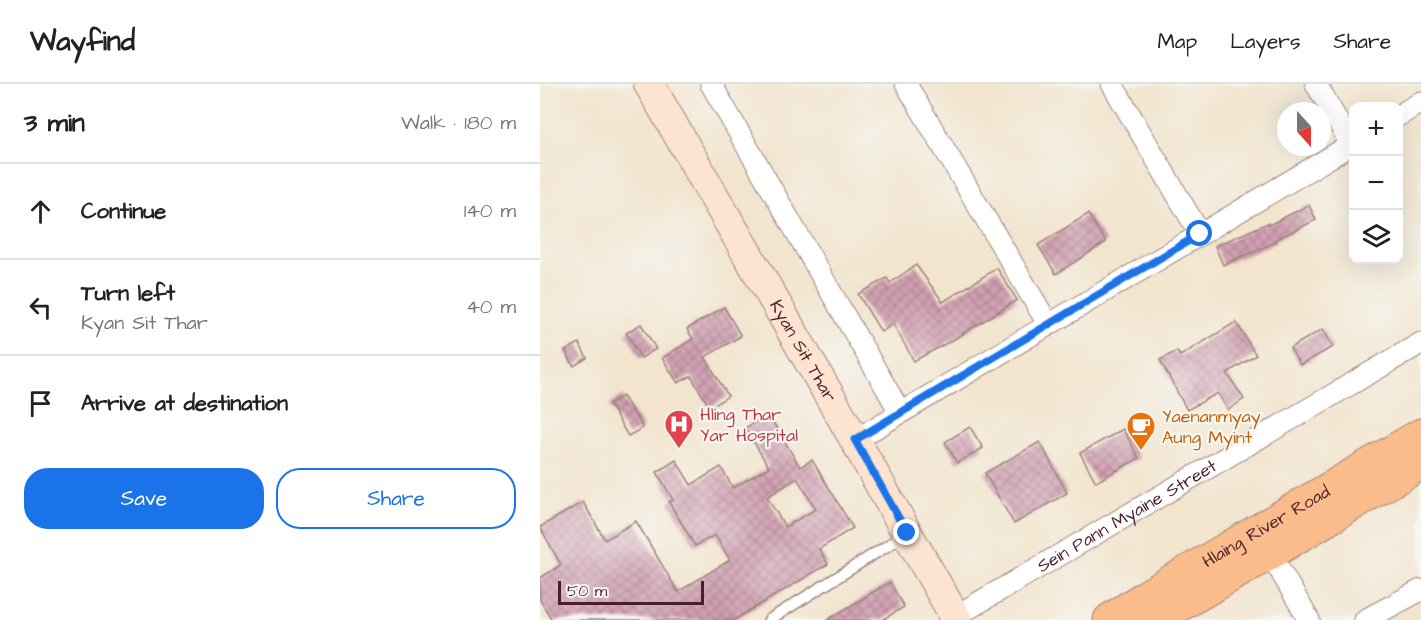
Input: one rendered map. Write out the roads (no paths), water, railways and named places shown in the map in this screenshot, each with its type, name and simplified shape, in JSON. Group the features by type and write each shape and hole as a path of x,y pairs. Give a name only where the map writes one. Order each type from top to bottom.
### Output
{"main road":[{"name":"Kyan Sit Thar","path":"649,84 855,440 954,619"},
{"name":"Hlaing River Road","path":"1152,620 1421,435"},
{"name":"Hlaing River Road","path":"1110,620 1147,596 1263,542 1421,463"}],"street":[{"path":"711,84 900,412"},
{"path":"906,84 1048,324"},
{"path":"1112,84 1200,234"},
{"path":"1316,84 1349,138"},
{"path":"1403,113 1421,102"},
{"path":"855,440 1349,145"},
{"name":"Sein Pann Myaine Street","path":"954,619 1421,343"},
{"path":"1263,542 1310,620"},
{"path":"1365,620 1421,590"}],"lane":[{"path":"768,620 907,533"}],"place":[{"name":"Hling Thar Yar Hospital","path":"679,450"},
{"name":"Yaenanmyay Aung Myint","path":"1141,452"}]}
